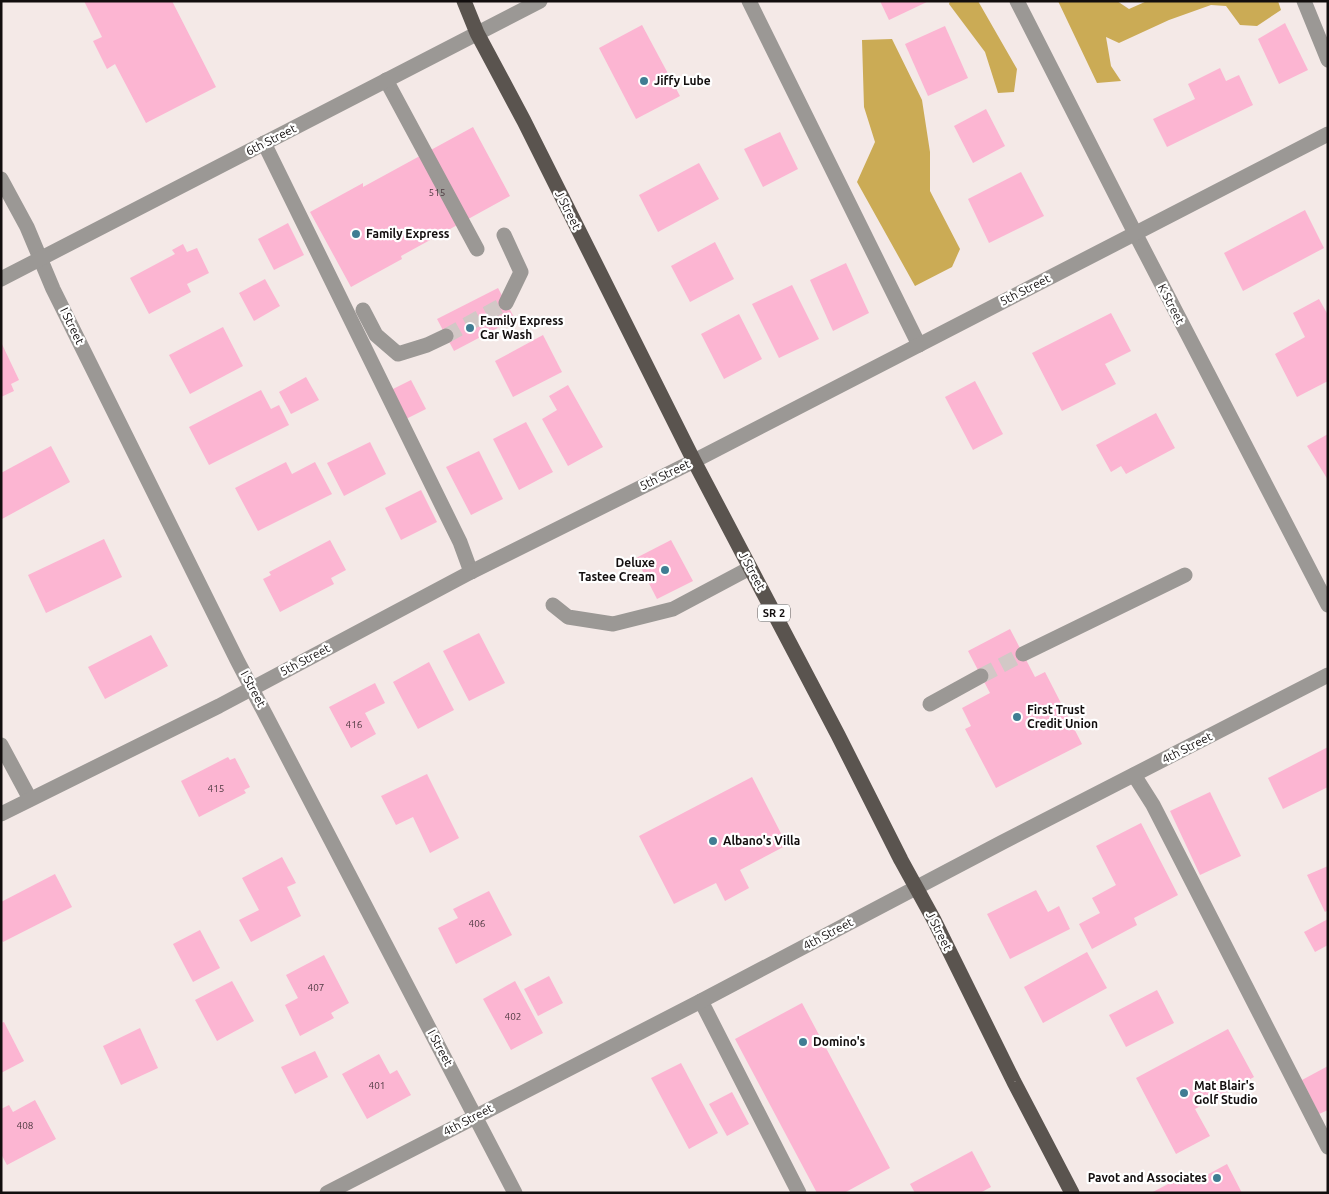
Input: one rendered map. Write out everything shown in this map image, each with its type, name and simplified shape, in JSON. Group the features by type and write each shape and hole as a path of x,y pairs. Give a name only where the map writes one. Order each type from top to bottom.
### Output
{"main road":[{"name":"J Street","path":"464,1 477,33 524,121 694,460 1072,1193"}],"street":[{"name":"6th Street","path":"1,278 540,1"},
{"path":"749,1 918,345"},
{"name":"K Street","path":"1017,1 1134,233 1328,605"},
{"path":"1304,1 1328,60"},
{"path":"386,80 477,250"},
{"name":"5th Street","path":"1,814 219,706 471,572 694,460 1328,134"},
{"path":"264,143 460,542 471,572"},
{"name":"I Street","path":"1,179 27,227 53,289 252,687 516,1193"},
{"path":"504,235 521,272 506,302"},
{"path":"363,310 376,334 398,354 427,345 446,336"},
{"path":"553,605 568,617 613,624 673,609 750,568"},
{"path":"1023,654 1185,575"},
{"name":"4th Street","path":"327,1193 1328,675"},
{"path":"930,704 981,676"},
{"path":"1,745 30,799"},
{"path":"1134,775 1154,805 1328,1147"},
{"path":"701,1001 799,1193"}],"shaded area":[{"path":"950,1 978,1 1017,69 1014,92 998,93 985,52 949,4"},
{"path":"1058,1 1117,1 1129,9 1147,1 1278,1 1281,10 1257,26 1240,25 1226,6 1211,5 1169,20 1119,43 1106,37 1111,66 1121,81 1097,83"},
{"path":"892,39 922,100 930,152 930,191 960,249 952,267 915,286 857,182 875,142 864,107 862,40"}],"building":[{"path":"84,1 172,1 216,87 146,123 115,64 107,69 93,41 102,37"},
{"path":"880,1 929,1 889,20"},
{"path":"1285,23 1308,70 1279,84 1258,39"},
{"name":"Jiffy Lube","path":"642,25 680,96 636,119 599,48"},
{"path":"945,26 968,78 928,96 905,44"},
{"path":"1220,68 1226,81 1239,75 1253,105 1167,147 1153,119 1195,99 1188,84"},
{"path":"986,109 1005,146 973,163 954,126"},
{"path":"473,127 510,196 401,256 402,259 351,287 310,212 363,183 363,187"},
{"path":"780,132 798,169 763,187 744,149"},
{"path":"699,163 719,199 658,232 639,195"},
{"path":"1021,172 1044,216 989,243 968,199"},
{"path":"1305,210 1324,248 1243,291 1224,253"},
{"path":"288,223 304,255 274,270 258,239"},
{"path":"715,242 734,279 690,302 671,266"},
{"path":"183,244 187,252 197,248 209,273 187,284 191,292 149,314 130,278 175,254 172,250"},
{"path":"846,263 869,313 833,331 810,280"},
{"path":"265,279 280,306 254,321 239,293"},
{"path":"792,285 819,339 779,358 752,304"},
{"name":"Family Express Car Wash","path":"498,288 515,319 454,351 437,319"},
{"path":"1319,299 1328,315 1328,381 1297,397 1275,354 1305,337 1293,313"},
{"path":"1111,313 1131,351 1105,364 1116,384 1062,411 1032,353"},
{"path":"739,314 762,359 724,379 701,334"},
{"path":"223,327 243,366 190,394 169,355"},
{"path":"543,335 562,372 513,397 495,361"},
{"path":"1,342 19,380 11,384 14,391 1,397"},
{"path":"306,377 319,400 291,414 279,392"},
{"path":"411,380 426,409 406,419 391,390"},
{"path":"975,381 1003,434 973,450 945,397"},
{"path":"568,385 603,447 568,466 542,419 557,410 549,396"},
{"path":"261,390 271,409 279,405 289,425 209,465 189,427"},
{"path":"1156,413 1175,448 1126,474 1121,466 1111,472 1096,445"},
{"path":"526,422 553,472 519,490 493,439"},
{"path":"1328,434 1328,480 1307,446"},
{"path":"370,442 386,474 344,496 327,463"},
{"path":"51,446 70,482 2,519 1,473"},
{"path":"479,451 503,499 471,515 446,467"},
{"path":"286,462 292,474 315,462 332,494 258,531 235,488"},
{"path":"421,490 437,522 401,540 385,508"},
{"path":"104,539 122,577 46,613 28,575"},
{"path":"330,540 346,570 331,578 334,584 280,612 263,579 271,575 269,572"},
{"name":"Deluxe Tastee Cream","path":"671,540 693,581 657,599 636,558"},
{"name":"First Trust Credit Union","path":"1010,629 1035,677 1045,672 1082,744 996,788 965,729 971,726 962,708 990,693 968,651"},
{"path":"479,633 505,683 469,701 443,651"},
{"path":"151,635 168,666 105,699 88,667"},
{"path":"429,662 454,710 418,729 393,682"},
{"path":"375,683 385,703 365,713 376,734 351,748 329,707"},
{"path":"1328,747 1328,787 1283,809 1268,778"},
{"path":"228,757 230,760 235,758 250,787 244,790 246,793 199,817 181,781"},
{"path":"427,774 459,838 430,853 413,817 396,825 381,796"},
{"name":"Albano's Villa","path":"752,777 787,845 740,870 749,888 725,901 716,883 674,904 639,836"},
{"path":"1210,792 1241,856 1200,875 1170,811"},
{"path":"1141,823 1178,895 1134,918 1137,925 1092,949 1079,924 1100,913 1092,898 1116,885 1096,846"},
{"path":"282,857 296,883 287,887 301,916 251,942 239,920 259,910 242,878"},
{"path":"1328,866 1328,910 1325,912 1307,875"},
{"path":"55,874 72,907 3,942 1,939 1,902"},
{"path":"1036,890 1048,912 1059,906 1070,929 1010,959 987,914"},
{"path":"489,891 512,935 456,964 438,928 458,918 453,909"},
{"path":"1328,919 1328,945 1315,952 1304,932"},
{"path":"200,930 220,968 193,982 173,944"},
{"path":"1087,952 1107,988 1043,1023 1024,987"},
{"path":"324,955 349,1003 331,1013 334,1018 300,1036 285,1005 298,998 286,975"},
{"path":"549,976 563,1003 538,1016 524,989"},
{"path":"232,981 254,1021 217,1041 195,1000"},
{"path":"515,981 543,1033 511,1050 483,999"},
{"path":"1157,990 1174,1023 1126,1047 1109,1015"},
{"path":"802,1003 890,1168 844,1193 817,1193 735,1039"},
{"path":"4,1022 24,1061 1,1073 1,1023"},
{"path":"140,1028 158,1068 121,1085 103,1046"},
{"name":"Mat Blair's Golf Studio","path":"1228,1029 1254,1077 1195,1109 1210,1136 1176,1154 1136,1078"},
{"path":"315,1051 328,1077 295,1094 281,1067"},
{"path":"379,1054 390,1074 397,1070 411,1095 367,1119 342,1074"},
{"path":"681,1063 718,1133 689,1149 651,1078"},
{"path":"1328,1066 1328,1110 1319,1114 1302,1080"},
{"path":"732,1092 749,1124 727,1136 709,1104"},
{"path":"35,1100 56,1139 7,1165 1,1154 1,1109 9,1105 13,1112"},
{"path":"972,1151 991,1187 980,1193 915,1193 910,1184"},
{"name":"Pavot and Associates","path":"1227,1164 1242,1193 1151,1193 1187,1174 1192,1183"}],"tunnel":[{"path":"446,336 506,303"},
{"path":"981,676 1023,654"}],"place":[{"name":"Jiffy Lube","path":"644,81"},
{"name":"Family Express","path":"356,234"},
{"name":"Family Express Car Wash","path":"470,328"},
{"name":"Deluxe Tastee Cream","path":"665,570"},
{"name":"First Trust Credit Union","path":"1017,717"},
{"name":"Albano's Villa","path":"713,841"},
{"name":"Domino's","path":"803,1042"},
{"name":"Mat Blair's Golf Studio","path":"1184,1093"},
{"name":"Pavot and Associates","path":"1217,1178"}]}
